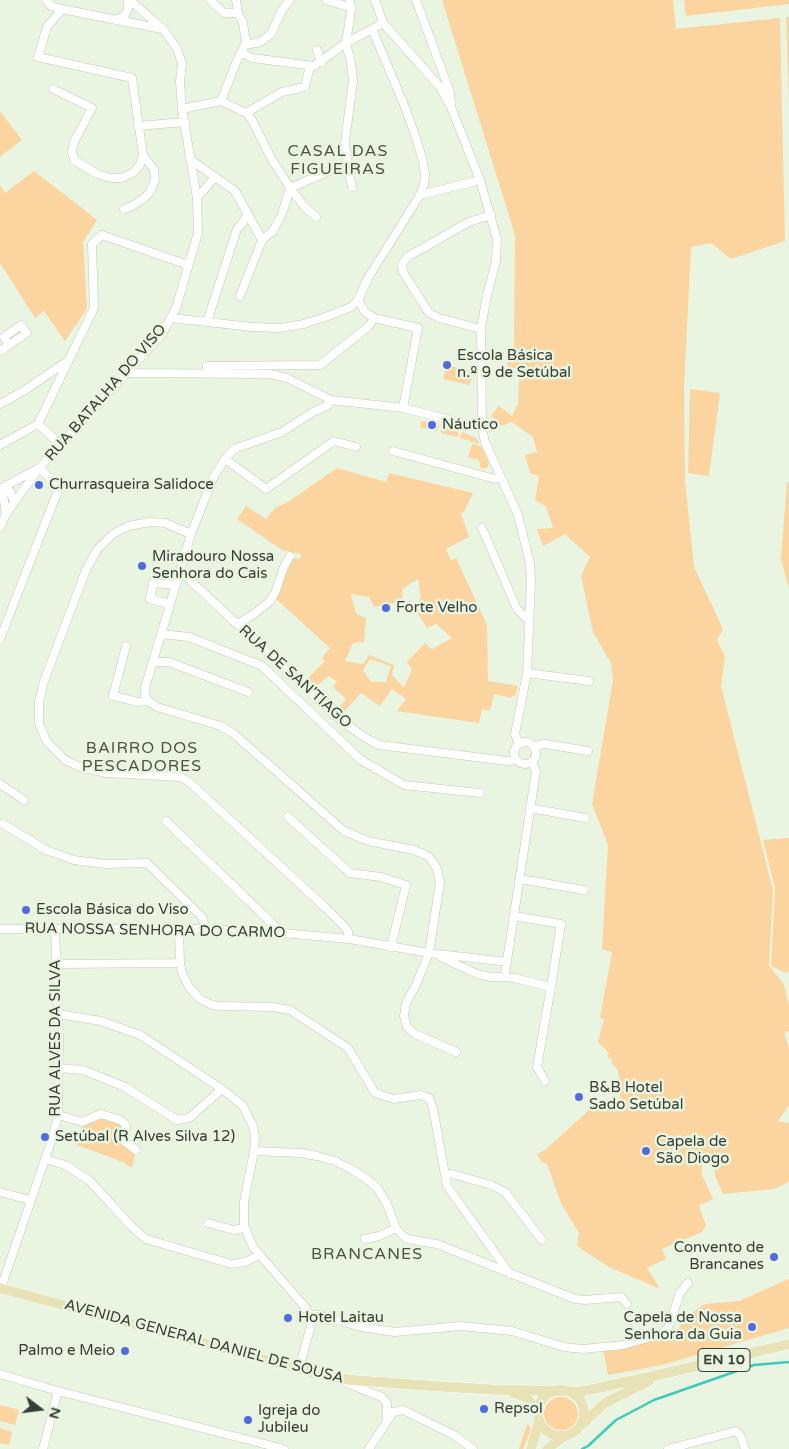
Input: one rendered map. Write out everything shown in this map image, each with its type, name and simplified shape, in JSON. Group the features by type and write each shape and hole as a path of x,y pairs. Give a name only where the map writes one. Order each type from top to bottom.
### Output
{"main road":[{"name":"AVENIDA GENERAL DANIEL DE SOUSA","path":"0,1288 325,1376 404,1384 500,1390"},
{"name":"EN 10","path":"532,1449 540,1404 549,1394 579,1392 789,1344"},
{"name":"EN 10","path":"547,1449 565,1436 573,1433 605,1403 658,1375"},
{"path":"500,1390 567,1392 576,1396 583,1406 582,1421 579,1428"},
{"path":"500,1390 520,1395 529,1400 548,1432 556,1436 565,1436"}],"street":[{"path":"46,0 51,6 62,10 164,30"},
{"path":"116,20 125,15 129,0"},
{"name":"RUA BATALHA DO VISO","path":"0,528 6,514 39,468 162,334 171,318 198,233 197,198 182,109 180,82 182,63 177,49 164,30 129,0"},
{"path":"210,0 224,13 238,12"},
{"path":"221,101 246,42 236,0"},
{"path":"245,45 263,40 273,32 282,10 290,0"},
{"path":"327,0 351,4 346,43 353,81 345,134 348,168 352,186"},
{"path":"374,0 384,23 440,87 451,107 480,180 498,239 498,251 481,329 482,428 485,442 518,515 529,555 531,581 527,673 515,734 519,744"},
{"path":"416,0 450,92 451,107"},
{"path":"62,10 47,27 38,57 132,78 143,155 154,170 155,180 150,192 143,199 124,209"},
{"path":"242,54 252,58 310,66 321,63 346,43 384,23"},
{"path":"171,318 279,328 304,324 331,315 351,307 358,300 368,278 420,194 425,174 420,151 405,107 372,29"},
{"path":"316,50 321,63"},
{"path":"246,113 282,92 305,87 310,66"},
{"path":"53,89 92,108 74,142 72,152 74,160 80,165 104,176 122,178 134,172 140,164 143,155"},
{"path":"182,109 221,101 246,113 252,120 270,156 290,188 316,217"},
{"path":"138,126 185,122"},
{"path":"191,160 235,191 262,240"},
{"path":"240,296 262,240 273,231 282,214 290,188 329,171 348,168"},
{"path":"197,198 215,177"},
{"path":"420,194 480,180"},
{"path":"207,322 236,229 248,214"},
{"path":"481,329 439,318 429,313 403,272 402,264 407,257 469,222 491,215"},
{"path":"0,445 38,424 94,308 92,244 102,235 188,265"},
{"path":"358,300 365,312 374,318 418,328 402,408"},
{"path":"207,372 207,366 320,365 369,326 374,318"},
{"path":"0,352 9,345"},
{"path":"0,404 25,390 70,359"},
{"path":"128,373 207,372 280,375 331,400 402,408 482,428"},
{"path":"148,701 145,692 153,662 191,534 213,478 234,449 282,432 313,412 327,406 331,400"},
{"path":"38,424 61,445"},
{"path":"225,459 266,489 334,442 356,447"},
{"path":"393,451 495,479 501,477"},
{"path":"479,474 489,470 496,464"},
{"path":"0,639 57,493 56,483 39,468 1,488"},
{"path":"1,488 10,491 14,502"},
{"path":"1,488 6,514"},
{"path":"191,534 165,523 150,522 128,526 113,534 97,550 86,570 44,681 39,702 39,724 46,742 64,760 80,768 107,773 180,777 188,782 327,908 348,931 349,939"},
{"path":"482,528 517,609 525,617 529,617"},
{"path":"237,624 269,602 275,594 284,567 290,556"},
{"name":"RUA DE SAN'TIAGO","path":"180,570 339,719 364,737 379,745 507,761 516,760"},
{"path":"170,604 150,599 152,583 176,585"},
{"path":"162,634 189,637 262,666 361,760 404,785 480,793"},
{"path":"126,646 113,696 138,702 148,701 158,707 214,723 228,729 337,825 352,835 368,841 414,850 428,856 437,869 440,882 429,953 416,985 406,1003 404,1016 407,1027 415,1034 456,1052"},
{"path":"153,662 169,662 248,692"},
{"path":"527,673 589,680"},
{"path":"534,746 536,755 532,762 524,764 516,760 515,750 519,744 527,742 534,746 546,744 588,751"},
{"path":"505,970 536,771 532,762"},
{"path":"0,784 24,800"},
{"path":"530,808 585,818"},
{"path":"288,817 350,872 381,877 406,885 391,947"},
{"path":"166,822 282,932"},
{"path":"3,824 56,855 88,862 149,864 202,917 206,929"},
{"path":"520,879 584,890"},
{"path":"514,916 561,924 552,987 537,1067 545,1081"},
{"name":"RUA NOSSA SENHORA DO CARMO","path":"0,929 206,929 282,932 349,939 429,953"},
{"name":"RUA ALVES DA SILVA","path":"0,1288 55,1129 58,1115 58,1014 55,929"},
{"path":"179,929 180,963 185,981 194,994 207,1003 226,1007 272,1007 290,1010 348,1048 375,1092 394,1099 420,1095 429,1098 433,1108 445,1175 450,1192 510,1274"},
{"path":"429,953 482,960 505,970 514,978 552,987"},
{"path":"429,953 477,974 492,977 505,970"},
{"path":"477,974 478,962 482,960"},
{"path":"57,964 180,963"},
{"path":"58,1014 102,1021 140,1035 222,1089 243,1106 249,1116 255,1137 244,1202 245,1228 253,1247 310,1315 310,1325 299,1370"},
{"path":"58,1068 83,1070 125,1087 177,1120 189,1118 222,1089"},
{"path":"58,1115 82,1122 101,1114 120,1120 126,1127 124,1140 136,1150"},
{"path":"254,1151 301,1153 335,1161 351,1169 377,1188 386,1202 396,1228 407,1239 437,1244 575,1299 622,1297 627,1304"},
{"path":"44,1159 65,1165 89,1180 132,1227 146,1239 231,1264 245,1262 260,1255"},
{"path":"445,1175 452,1174 491,1185 505,1192 542,1240"},
{"path":"0,1192 30,1200"},
{"path":"208,1223 234,1230 245,1228"},
{"path":"365,1240 396,1228"},
{"path":"310,1315 320,1315 361,1327 390,1332 460,1326 512,1331 564,1347 583,1349 623,1345 661,1334 667,1329 680,1293 688,1284"},
{"path":"0,1374 252,1445 284,1449"},
{"path":"325,1376 382,1397 387,1403 387,1420"},
{"path":"43,1449 58,1391"},
{"path":"369,1449 393,1412 403,1410 454,1435 473,1449"},
{"path":"668,1449 736,1431 740,1435 745,1449"}],"shaded area":[{"path":"442,0 673,0 676,29 780,18 785,241 731,259 711,243 691,247 684,388 685,480 694,567 723,629 717,640 725,657 721,686 773,890 769,965 784,985 789,1005 789,1031 784,1033 789,1048 789,1105 778,1121 789,1123 789,1182 774,1189 723,1194 715,1176 714,1164 702,1164 702,1175 713,1199 699,1206 706,1225 702,1232 662,1249 666,1259 647,1268 658,1288 609,1267 577,1246 579,1233 561,1203 547,1164 541,1161 537,1154 545,1150 587,1110 602,1099 619,1101 622,1087 617,1069 611,1063 613,1061 607,1056 609,1053 598,1042 604,1019 600,1018 612,952 602,949 608,845 592,804 613,680 611,663 593,632 581,576 590,557 565,534 543,546 537,529 553,528 546,506 535,500 539,476 530,473 525,455 537,452 533,437 512,422 501,426 491,416 499,406 512,416 518,404 519,380 515,368 508,370 507,360 514,348 515,235"},
{"path":"684,0 789,0 789,4 686,16"},
{"path":"786,17 789,17 789,107"},
{"path":"0,111 22,140 0,157"},
{"path":"34,171 97,220 83,242 87,309 65,341 44,311 35,318 0,263 0,185 5,193"},
{"path":"447,365 473,371 470,385 443,379"},
{"path":"690,389 720,393 709,476 688,473"},
{"path":"421,421 439,425 437,431 420,427"},
{"path":"442,426 459,431 458,437 441,433"},
{"path":"462,432 476,438 480,444 460,438"},
{"path":"472,444 482,447 489,463 487,468 481,469 479,460 468,457"},
{"path":"337,468 386,482 389,473 473,493 464,512 461,514 469,537 446,549 451,560 456,558 487,625 488,681 518,686 515,696 511,698 494,694 490,711 482,709 479,723 397,711 406,699 392,689 380,706 361,693 341,715 337,710 346,699 333,687 337,682 329,676 316,686 308,678 325,661 322,658 330,648 275,598 290,560 301,558 301,554 282,550 237,519 246,506 266,519 275,508 288,502","holes":["418,579 421,598 414,607 427,628 436,624 452,638 432,649 425,643 407,662 412,669 404,688 392,675 394,665 369,655 363,664 345,661 353,643 364,642 366,618 356,614 351,594 369,597 374,607 403,601 402,589","370,659 391,666 386,682 371,682 363,670"]},
{"path":"787,482 789,482 789,589 781,559"},
{"path":"789,838 789,971 786,973 771,966 775,888 763,840"},
{"path":"98,1114 122,1121 123,1136 136,1150 132,1168 123,1162 77,1145 82,1125"},
{"path":"789,1279 789,1328 662,1365 608,1375 603,1349 661,1339 679,1328 687,1316 705,1304 739,1301"},
{"path":"561,1397 573,1402 578,1414 573,1426 561,1431 549,1426 544,1414 549,1402"},
{"path":"0,1405 19,1410 15,1425 0,1421"},
{"path":"527,1424 531,1427 529,1435 523,1449 519,1449"},
{"path":"0,1428 12,1432 9,1445 0,1443"}],"waterway":[{"path":"582,1449 588,1446 616,1420 654,1400 754,1365 789,1362"}],"place":[{"name":"Escola Básica n.º 9 de Setúbal","path":"447,365"},
{"name":"Náutico","path":"432,425"},
{"name":"Churrasqueira Salidoce","path":"39,485"},
{"name":"Miradouro Nossa Senhora do Cais","path":"142,566"},
{"name":"Forte Velho","path":"386,608"},
{"name":"Escola Básica do Viso","path":"26,910"},
{"name":"B&B Hotel Sado Setúbal","path":"579,1097"},
{"name":"Setúbal (R Alves Silva 12)","path":"45,1137"},
{"name":"Capela de São Diogo","path":"646,1151"},
{"name":"Convento de Brancanes","path":"774,1257"},
{"name":"Hotel Laitau","path":"288,1318"},
{"name":"Capela de Nossa Senhora da Guia","path":"752,1327"},
{"name":"Palmo e Meio","path":"125,1351"},
{"name":"Repsol","path":"484,1409"},
{"name":"Igreja do Jubileu","path":"248,1420"}],"district":[{"name":"CASAL DAS FIGUEIRAS","path":"338,161"},
{"name":"BAIRRO DOS PESCADORES","path":"142,758"},
{"name":"BRANCANES","path":"367,1255"}]}
